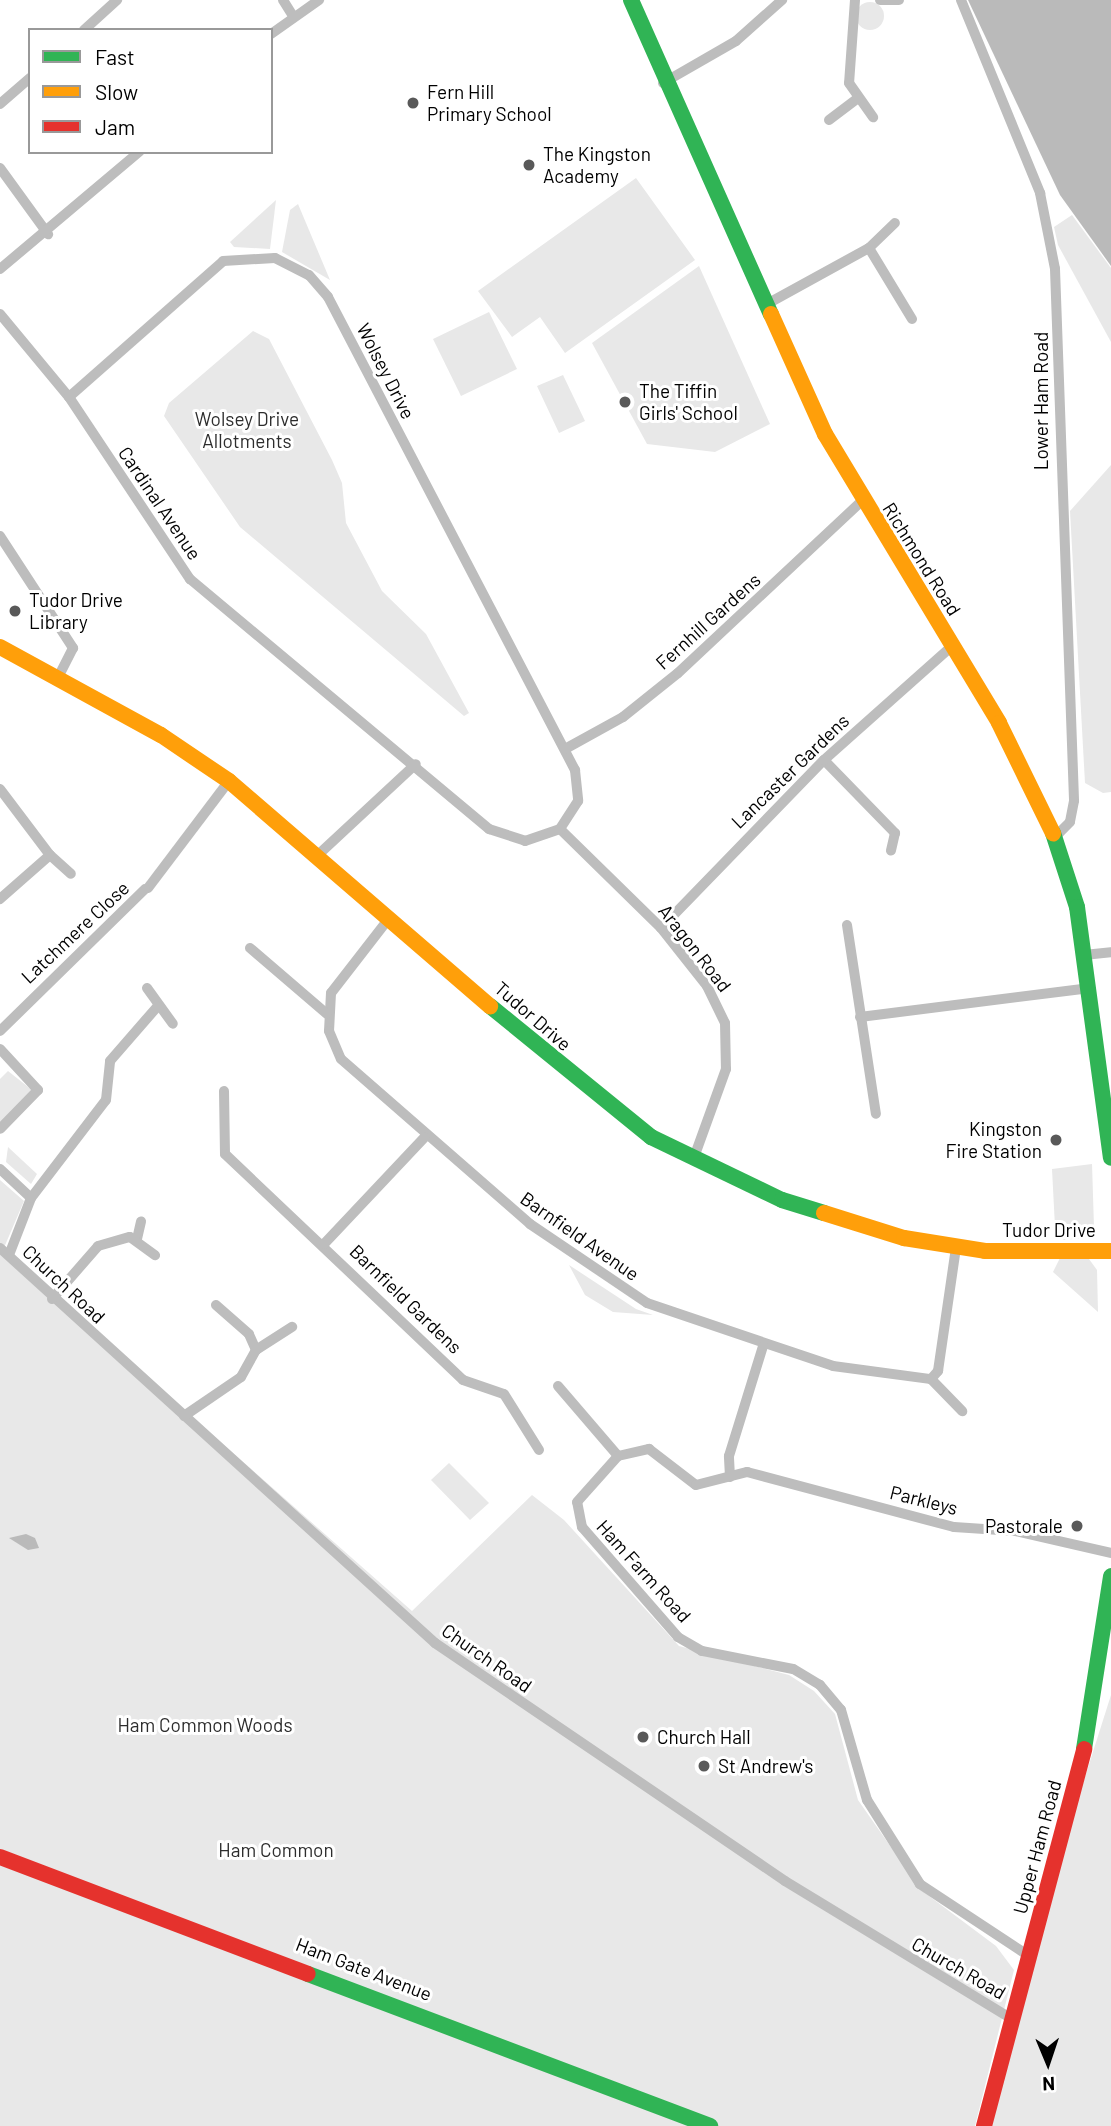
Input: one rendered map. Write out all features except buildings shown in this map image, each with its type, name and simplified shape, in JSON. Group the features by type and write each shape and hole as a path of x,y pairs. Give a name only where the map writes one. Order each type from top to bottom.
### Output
{"main road":[{"name":"Richmond Road","path":"631,0 663,83 861,502 951,647 1054,832 1105,1057 1111,1157"},
{"name":"Tudor Drive","path":"0,647 58,677 229,781 319,853 604,1105 694,1160 829,1216 956,1248 1111,1251"},
{"name":"Upper Ham Road","path":"984,2126 1106,1683 1111,1576"},
{"name":"Ham Gate Avenue","path":"0,1857 710,2126"}],"street":[{"path":"86,28 117,0"},
{"path":"283,0 293,16"},
{"path":"273,32 319,0"},
{"path":"663,83 736,41 782,0"},
{"path":"855,0 854,51 847,64 858,98 873,117"},
{"path":"880,0 899,0"},
{"name":"Lower Ham Road","path":"961,0 1037,183 1055,269 1071,818 1054,832"},
{"path":"0,104 28,80"},
{"path":"828,120 858,98"},
{"path":"0,269 48,234 137,154"},
{"path":"0,168 48,234"},
{"path":"766,304 869,248 895,223"},
{"path":"869,248 912,319"},
{"name":"Wolsey Drive","path":"69,397 223,261 275,258 309,275 328,298 565,749"},
{"name":"Cardinal Avenue","path":"0,314 69,397 190,579 416,764"},
{"name":"Fernhill Gardens","path":"565,749 623,716 678,673 861,502"},
{"path":"0,536 73,648 58,677"},
{"name":"Lancaster Gardens","path":"662,928 824,760 951,647"},
{"path":"319,853 416,764 500,835 538,840 560,829 579,791 565,749"},
{"path":"824,760 895,833 891,851"},
{"name":"Latchmere Close","path":"0,1031 147,889 229,781"},
{"path":"0,789 50,855 71,874"},
{"name":"Aragon Road","path":"560,829 662,928 707,986 725,1023 726,1069 694,1160"},
{"path":"0,899 50,855"},
{"path":"250,948 327,1014 345,967 390,917"},
{"path":"847,925 876,1114"},
{"path":"1084,955 1111,952"},
{"path":"147,988 157,1007 173,1024"},
{"path":"860,1017 1088,988"},
{"path":"4,1252 31,1198 106,1101 110,1061 157,1007"},
{"name":"Barnfield Avenue","path":"327,1014 341,1059 424,1138 594,1272 647,1303 763,1346 833,1366 931,1379"},
{"path":"0,1129 38,1090 1,1056"},
{"name":"Barnfield Gardens","path":"224,1091 225,1154 324,1244 463,1380 504,1394 539,1450"},
{"name":"Barnfield Gardens","path":"324,1244 424,1138"},
{"path":"0,1170 31,1198"},
{"path":"137,1239 141,1221"},
{"path":"137,1239 155,1255"},
{"path":"52,1299 98,1246 137,1239"},
{"path":"956,1248 938,1371 931,1379 962,1411"},
{"name":"Church Road","path":"4,1252 52,1299 435,1643 785,1881 1012,2019"},
{"path":"216,1305 249,1334 256,1350"},
{"path":"184,1416 241,1377 256,1350 292,1327"},
{"path":"730,1477 729,1456 763,1346"},
{"path":"558,1385 618,1456"},
{"name":"Parkleys","path":"634,1448 663,1456 696,1485 747,1472 954,1527 1015,1531 1111,1553"},
{"name":"Ham Farm Road","path":"634,1448 618,1456 577,1502 582,1527 678,1637 702,1651 793,1669 820,1685 841,1710 867,1800 920,1884 1029,1956"}],"green space":[{"path":"870,2 880,6 884,16 880,26 870,30 860,26 856,16 860,6"},
{"path":"636,178 695,260 565,353 540,317 512,337 478,291"},
{"path":"276,200 270,249 234,247 230,242"},
{"path":"298,204 330,280 282,252 290,210"},
{"path":"1072,215 1111,268 1111,342 1058,245 1054,227"},
{"path":"699,266 770,424 715,452 647,444 592,343"},
{"path":"489,312 517,369 461,396 433,339"},
{"name":"Wolsey Drive Allotments","path":"253,331 269,339 332,460 342,483 346,523 382,591 426,634 469,713 464,716 240,527 164,416 169,403"},
{"path":"563,375 585,421 559,433 537,386"},
{"path":"1111,465 1111,792 1103,793 1085,783 1070,511"},
{"path":"8,1071 32,1090 0,1125 0,1079"},
{"path":"8,1147 37,1174 31,1184 6,1162"},
{"path":"1092,1164 1094,1228 1085,1238 1063,1240 1055,1227 1052,1169"},
{"name":"Ham Common Woods","path":"0,1180 24,1201 3,1250 412,1611 532,1495 564,1520 679,1646 789,1675 814,1691 835,1714 858,1800 921,1890 996,1946 1014,1970 975,2126 0,2126"},
{"path":"1060,1258 1089,1259 1097,1270 1098,1312 1053,1272"},
{"path":"569,1265 636,1309 653,1315 613,1312 585,1295"},
{"path":"449,1463 489,1503 470,1520 431,1480"},
{"path":"1111,1695 1111,2126 990,2126 1059,1859"}],"shaded area":[{"path":"968,0 1111,0 1111,266 1060,195"},
{"path":"26,1534 35,1538 39,1548 28,1550 9,1538"}],"traffic: fast":[{"path":"631,0 771,314"},
{"path":"1053,833 1077,907 1111,1158"},
{"path":"490,1006 651,1137 782,1200 824,1213"},
{"path":"1084,1749 1111,1576"},
{"path":"308,1974 710,2126"}],"traffic: slow":[{"path":"771,314 825,434 999,723 1053,833"},
{"path":"0,647 161,735 229,781 490,1006"},
{"path":"824,1213 904,1238 985,1251 1111,1251"}],"traffic: jam":[{"path":"984,2126 1084,1749"},
{"path":"0,1857 308,1974"}],"place":[{"name":"Fern Hill Primary School","path":"413,103"},
{"name":"The Kingston Academy","path":"529,165"},
{"name":"The Tiffin Girls' School","path":"625,402"},
{"name":"Tudor Drive Library","path":"15,611"},
{"name":"Kingston Fire Station","path":"1056,1140"},
{"name":"Pastorale","path":"1077,1526"},
{"name":"Church Hall","path":"643,1737"},
{"name":"St Andrew's","path":"704,1766"}],"park label":[{"name":"Ham Common","path":"276,1850"}]}
